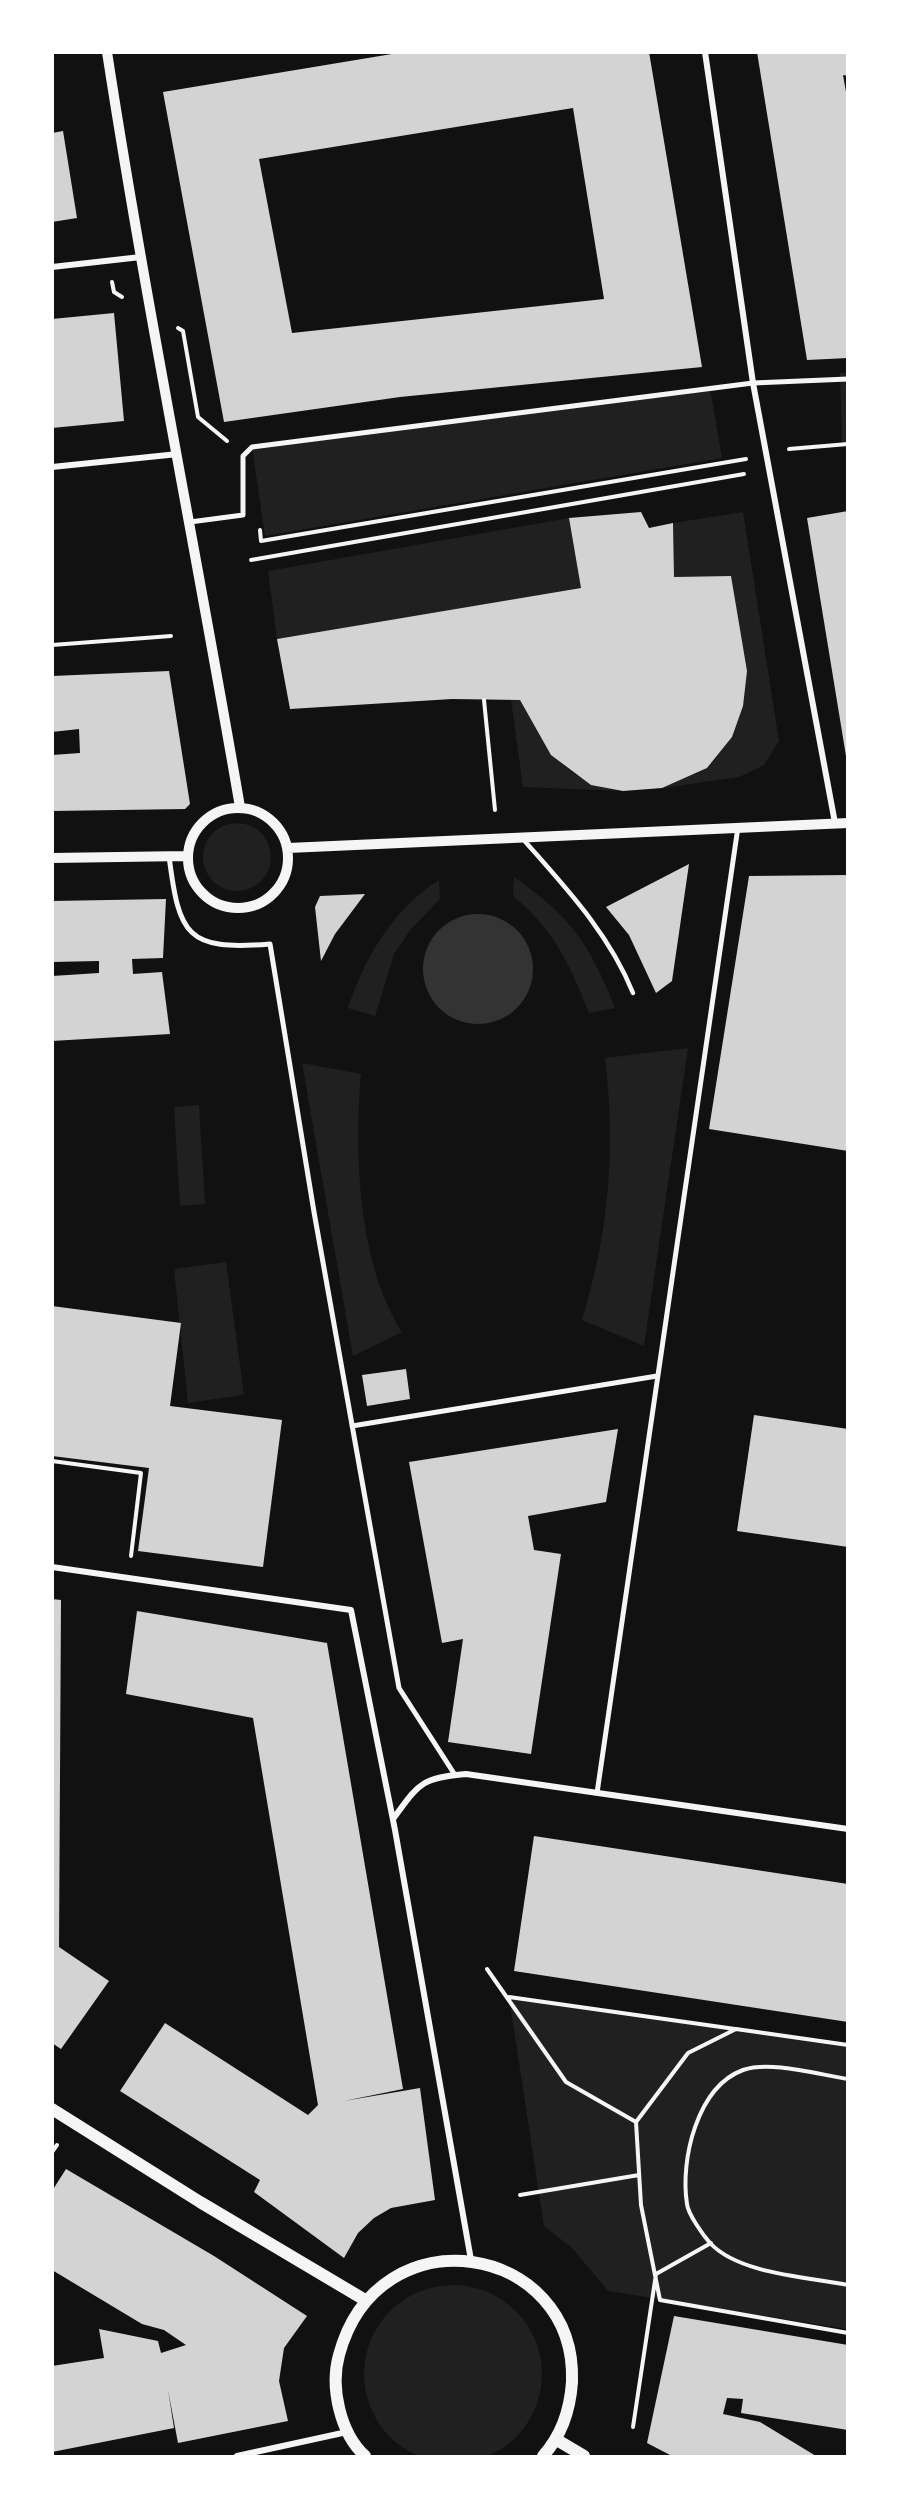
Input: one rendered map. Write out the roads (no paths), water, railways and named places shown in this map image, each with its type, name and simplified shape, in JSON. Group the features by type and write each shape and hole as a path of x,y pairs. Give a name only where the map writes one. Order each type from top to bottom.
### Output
{"main road":[{"path":"52,2109 200,2202 364,2300"},
{"path":"359,2455 347,2432 336,2399 336,2364 346,2330 364,2300 395,2276 431,2262 471,2260 507,2272 531,2289 539,2295 562,2327 572,2365 571,2403 557,2440 543,2457"},
{"path":"557,2440 584,2457"}],"street":[{"path":"107,52 141,257 240,807"},
{"path":"705,52 753,383 835,824"},
{"path":"52,267 141,257"},
{"path":"190,522 243,515 243,456 252,447 753,383 848,379"},
{"path":"52,467 178,454"},
{"path":"240,807 261,813 279,828 288,848 286,873 274,894 253,907 229,908 207,899 191,880 186,856 195,830 214,813 240,807"},
{"path":"288,848 848,823"},
{"path":"597,1793 738,827"},
{"path":"169,856 174,898 185,927 203,941 231,947 270,944 399,1688 455,1775"},
{"path":"52,858 186,856"},
{"path":"352,1426 657,1376"},
{"path":"52,1567 351,1611 393,1819 471,2260"},
{"path":"393,1819 418,1785 435,1777 466,1774 848,1829"},
{"path":"237,2457 347,2432"}],"lane":[{"path":"522,838 601,932 620,961 633,993"}]}
